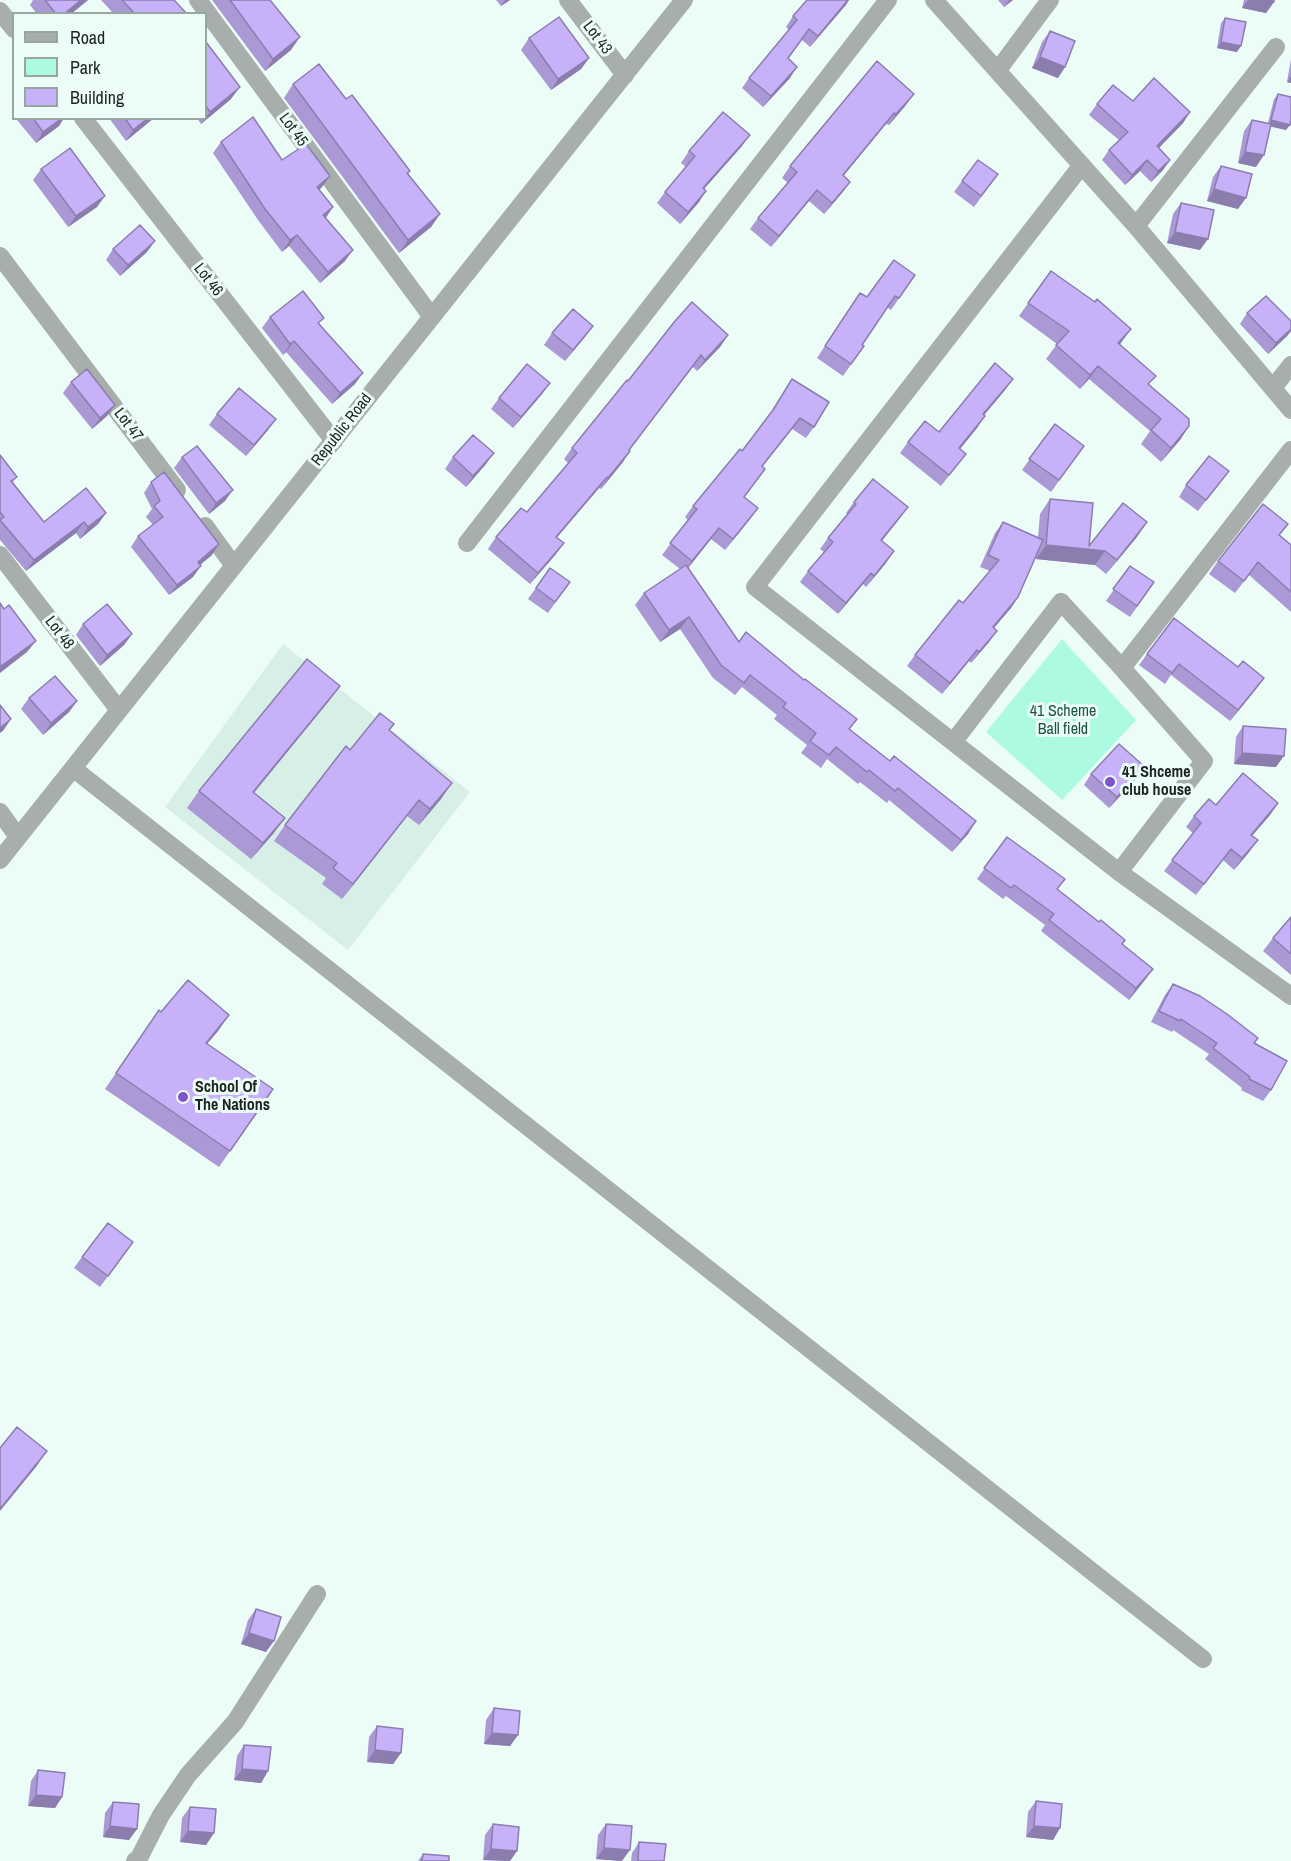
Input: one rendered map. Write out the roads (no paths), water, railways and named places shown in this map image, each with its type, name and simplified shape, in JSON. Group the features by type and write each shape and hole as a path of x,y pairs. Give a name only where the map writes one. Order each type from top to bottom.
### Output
{"street":[{"name":"Lot 43","path":"568,0 625,75"},
{"name":"Republic Road","path":"0,860 684,0"},
{"path":"467,543 888,0"},
{"path":"934,0 1136,226 1291,410"},
{"path":"998,70 1050,0"},
{"path":"0,11 12,26"},
{"name":"Lot 45","path":"207,12 432,317"},
{"path":"1136,226 1276,47"},
{"name":"Lot 46","path":"85,120 334,441"},
{"path":"1082,165 755,587 1119,872 1291,996"},
{"name":"Lot 47","path":"0,256 234,566"},
{"path":"1273,388 1291,365"},
{"path":"1122,668 1291,450"},
{"name":"Lot 48","path":"0,555 119,710"},
{"path":"954,741 1060,602 1204,761 1119,872"},
{"path":"74,769 1203,1659"},
{"path":"0,812 18,837"},
{"path":"135,1861 139,1858 161,1815 188,1775 235,1722 316,1594"}],"place":[{"name":"41 Shceme club house","path":"1110,782"},
{"name":"School Of The Nations","path":"183,1097"}],"park label":[{"name":"41 Scheme Ball field","path":"1063,721"}]}
